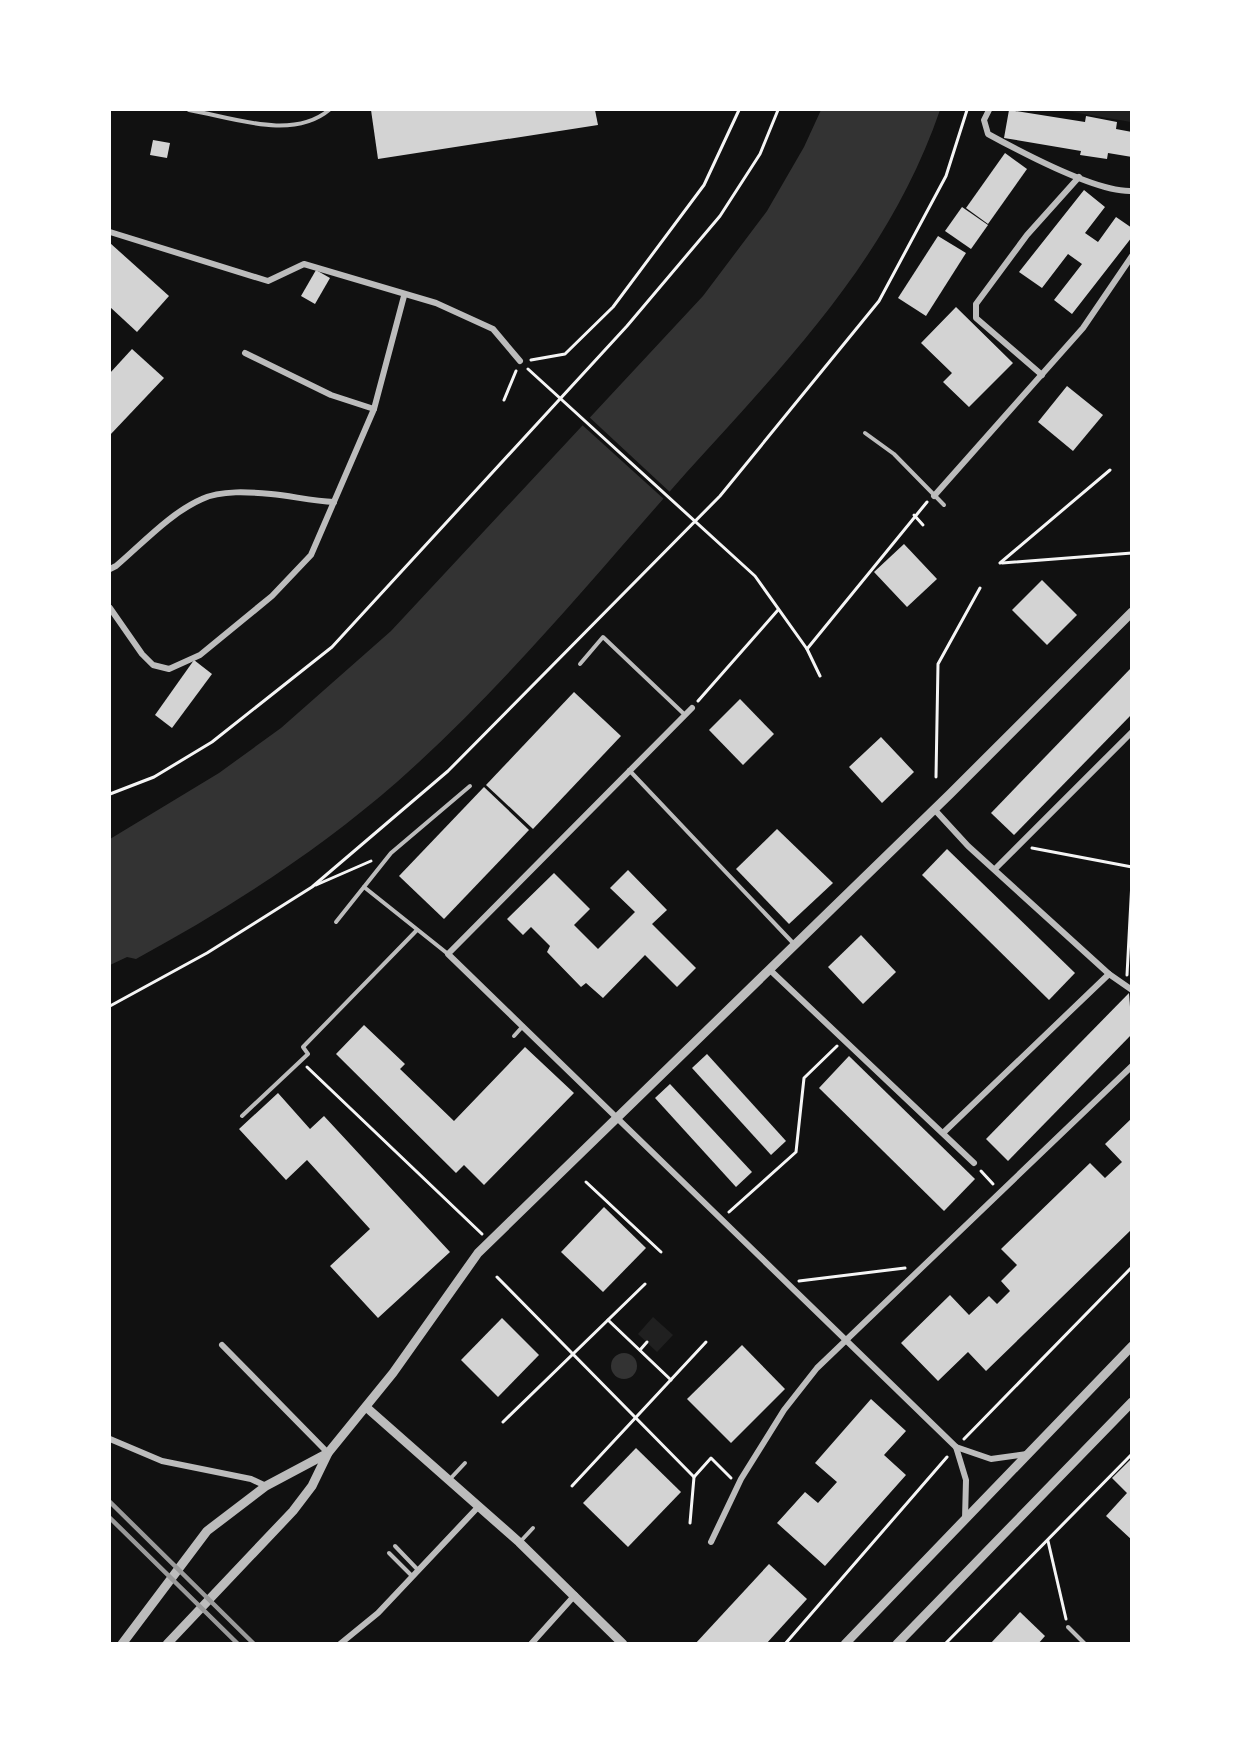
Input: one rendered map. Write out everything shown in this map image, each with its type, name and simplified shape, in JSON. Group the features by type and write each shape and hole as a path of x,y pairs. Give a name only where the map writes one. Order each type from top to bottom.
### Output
{"street":[{"path":"989,110 984,120 988,134 1042,162 1079,177 1122,192 1131,191"},
{"path":"1042,375 976,318 974,311 976,304 1027,235 1079,177"},
{"path":"110,232 268,281 304,264 404,296 436,303 493,329 520,361"},
{"path":"934,496 1083,328 1131,256"},
{"path":"110,608 142,654 153,665 169,669 200,655 272,596 311,555 374,409 404,296"},
{"path":"245,353 331,395 374,409"},
{"path":"110,569 116,567 172,519 202,498 220,494 271,494 310,501 334,502"},
{"path":"167,1644 293,1511 312,1486 328,1453 412,1348 478,1253 770,970 1131,612"},
{"path":"692,708 448,954 617,1116 845,1342 956,1447 991,1459 1028,1454"},
{"path":"995,869 1131,732"},
{"path":"934,809 968,846 1109,974 1129,988"},
{"path":"770,970 974,1163"},
{"path":"944,1133 1109,974"},
{"path":"711,1542 738,1485 784,1410 817,1368 1131,1066"},
{"path":"222,1345 328,1453"},
{"path":"846,1644 1131,1346"},
{"path":"897,1644 1131,1402"},
{"path":"366,1407 519,1542 623,1644"},
{"path":"110,1439 162,1461 251,1479 266,1486"},
{"path":"956,1447 966,1480 965,1520"},
{"path":"122,1644 207,1531 266,1486 328,1453"},
{"path":"340,1644 378,1613 479,1506"},
{"path":"531,1644 575,1595"}],"lane":[{"path":"189,110 248,122 286,126 321,117 329,110"},
{"path":"866,434 894,454 944,505"},
{"path":"580,664 603,637 684,714"},
{"path":"629,770 795,945"},
{"path":"336,922 391,853 470,786"},
{"path":"364,887 448,954"},
{"path":"242,1116 308,1054 303,1047 417,930"},
{"path":"514,1036 524,1026"},
{"path":"450,1479 465,1463"},
{"path":"519,1542 533,1528"},
{"path":"395,1546 418,1570"},
{"path":"388,1553 412,1576"},
{"path":"1068,1627 1085,1644"}],"path":[{"path":"520,361 565,354 613,307 704,185 739,110"},
{"path":"110,794 154,777 212,742 332,647 627,326 720,216 760,154 778,110"},
{"path":"110,1006 207,952 312,886 448,771 720,496 879,301 945,176 967,110"},
{"path":"504,400 520,361"},
{"path":"520,361 755,576 807,649 820,676"},
{"path":"1110,470 1000,563 1131,553"},
{"path":"807,649 914,515 934,496"},
{"path":"914,515 923,525"},
{"path":"936,777 938,663 980,588"},
{"path":"692,708 778,610"},
{"path":"1018,845 1131,867"},
{"path":"312,886 391,853"},
{"path":"1129,988 1131,881"},
{"path":"721,1219 796,1152 804,1078 844,1039"},
{"path":"301,1061 490,1241"},
{"path":"974,1163 1002,1192"},
{"path":"586,1182 661,1252"},
{"path":"785,1282 926,1265"},
{"path":"497,1277 694,1477"},
{"path":"503,1422 645,1284"},
{"path":"608,1320 671,1380"},
{"path":"640,1350 647,1342"},
{"path":"572,1486 706,1342"},
{"path":"945,1644 1131,1454"},
{"path":"690,1523 694,1477 711,1458 738,1485"},
{"path":"1048,1540 1068,1627"}],"shaded area":[{"path":"821,110 940,110 919,163 893,213 864,260 798,347 511,671 397,782 336,832 271,878 136,959 127,957 110,965 110,839 219,773 281,728 391,631 703,296 767,211 804,147"},
{"path":"1061,110 1131,110 1131,122"},
{"path":"653,1317 673,1335 657,1352 638,1334"},
{"path":"624,1353 633,1357 637,1366 633,1375 624,1379 615,1375 611,1366 615,1357"}],"pier":[{"path":"587,415 672,494 666,501 580,423"}],"building":[{"path":"371,110 595,110 598,125 378,159"},
{"path":"1009,110 1085,122 1086,116 1117,122 1116,129 1132,132 1132,157 1108,153 1107,159 1080,155 1081,151 1004,138"},
{"path":"153,140 170,143 167,158 150,155"},
{"path":"1005,153 1027,169 988,224 966,208"},
{"path":"1084,190 1105,207 1085,233 1098,242 1116,217 1132,228 1132,237 1072,314 1054,300 1082,264 1068,254 1042,288 1019,272"},
{"path":"962,207 988,225 971,249 945,231"},
{"path":"938,236 966,253 926,316 898,298"},
{"path":"110,243 169,296 137,332 110,307"},
{"path":"316,270 330,278 315,304 301,296"},
{"path":"956,307 1013,363 969,407 943,382 952,373 921,343"},
{"path":"132,349 164,378 110,435 110,373"},
{"path":"1067,386 1103,415 1073,451 1038,422"},
{"path":"904,544 937,579 907,607 874,572"},
{"path":"1042,580 1077,615 1047,645 1012,610"},
{"path":"194,660 212,674 172,728 155,715"},
{"path":"1132,667 1132,714 1014,835 991,813"},
{"path":"574,692 621,736 533,829 486,785"},
{"path":"740,699 774,734 743,765 709,730"},
{"path":"881,737 914,772 882,803 849,767"},
{"path":"484,787 529,830 444,919 399,876"},
{"path":"777,829 833,883 789,924 736,869"},
{"path":"947,849 1075,973 1049,1000 922,875"},
{"path":"628,870 667,910 652,924 696,968 677,987 645,955 603,998 586,983 581,987 547,952 550,946 531,927 523,935 507,919 554,873 590,909 574,925 598,949 635,912 610,888"},
{"path":"861,935 896,972 863,1004 828,967"},
{"path":"1129,993 1132,1034 1008,1161 986,1139"},
{"path":"364,1025 405,1064 400,1069 454,1121 525,1047 574,1093 484,1185 464,1165 456,1173 336,1054"},
{"path":"707,1054 786,1141 771,1155 692,1068"},
{"path":"849,1056 975,1179 944,1211 819,1088"},
{"path":"670,1084 752,1172 736,1187 655,1098"},
{"path":"278,1093 310,1129 324,1116 450,1252 378,1318 330,1266 370,1229 307,1160 286,1180 239,1129"},
{"path":"1132,1118 1132,1229 986,1371 968,1352 938,1381 901,1343 950,1295 969,1315 989,1296 997,1304 1010,1291 1001,1281 1017,1265 1001,1249 1090,1163 1105,1178 1122,1162 1105,1144"},
{"path":"604,1207 646,1248 603,1292 561,1252"},
{"path":"502,1318 539,1355 498,1397 461,1360"},
{"path":"742,1345 785,1389 731,1443 687,1399"},
{"path":"871,1399 906,1431 884,1455 906,1475 825,1566 777,1523 805,1492 818,1503 837,1482 815,1463"},
{"path":"636,1448 681,1492 628,1547 583,1503"},
{"path":"1132,1458 1132,1540 1106,1516 1127,1493 1112,1478"},
{"path":"769,1564 807,1599 766,1644 695,1644"},
{"path":"1020,1612 1045,1636 1038,1644 990,1644"}],"railway":[{"path":"110,1502 254,1644"},
{"path":"110,1518 238,1644"}]}
